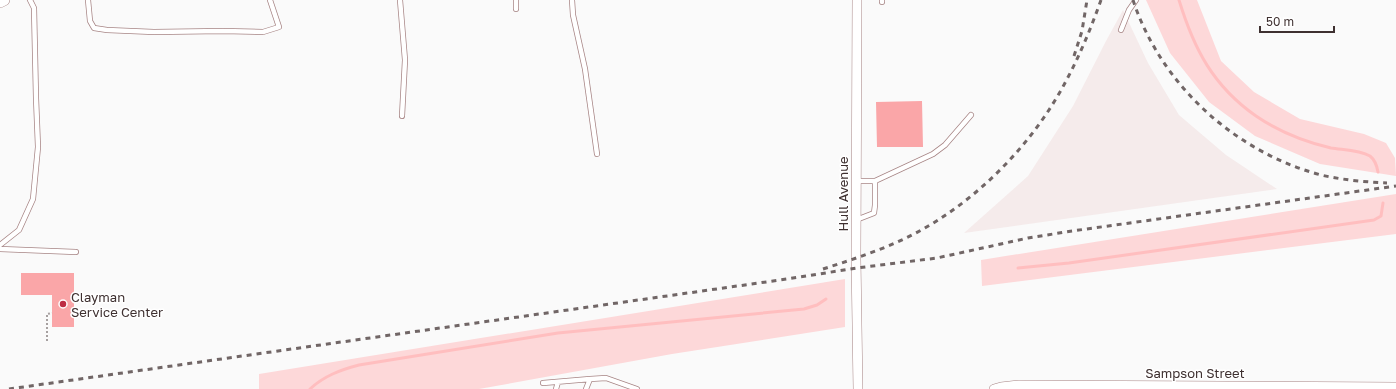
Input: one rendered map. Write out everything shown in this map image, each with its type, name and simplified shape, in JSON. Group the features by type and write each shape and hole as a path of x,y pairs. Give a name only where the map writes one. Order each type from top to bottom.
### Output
{"street":[{"path":"0,2 4,0"},
{"name":"Hull Avenue","path":"857,0 856,220 858,389"},
{"name":"Sampson Street","path":"994,389 1019,385 1396,387"}],"lane":[{"path":"0,246 19,230 33,199 38,147 34,8 30,0"},
{"path":"88,0 90,21 94,28 154,32 264,32 279,27 270,0"},
{"path":"400,0 405,60 402,116"},
{"path":"516,0 516,9"},
{"path":"572,0 573,16 585,70 597,154"},
{"path":"1121,30 1129,10 1136,0"},
{"path":"856,181 875,181 933,154 945,145 971,115"},
{"path":"856,220 874,213 875,181"},
{"path":"0,249 76,252"},
{"path":"543,383 606,378 637,389"},
{"path":"586,389 590,379"},
{"path":"556,389 558,382"}],"path":[{"path":"48,341 47,314 52,313"}],"shaded area":[{"path":"1146,0 1197,0 1221,61 1254,92 1300,119 1364,134 1386,143 1395,158 1396,176 1320,164 1255,136 1209,102 1170,53"},
{"path":"1123,10 1148,63 1179,115 1226,155 1277,189 964,233 1028,176 1073,106"},
{"path":"1396,194 1396,234 982,286 981,260"},
{"path":"845,279 845,327 672,354 479,389 259,389 259,374"}],"building":[{"path":"922,101 923,147 877,147 876,102"},
{"name":"Clayman Service Center","path":"21,273 74,273 74,327 52,327 52,295 21,295"}],"waterway":[{"path":"1179,0 1191,35 1207,65 1228,92 1241,104 1256,116 1292,135 1322,146 1366,154 1376,163 1378,172"},
{"path":"1018,268 1069,263 1374,220 1381,216 1383,203"},
{"path":"310,389 321,380 333,374 359,365 558,333 804,309 817,305 826,299"}],"railway":[{"path":"1074,56 1082,31 1087,0"},
{"path":"823,269 881,249 914,234 937,221 960,205 1001,169 1037,127 1053,104 1076,61 1101,0"},
{"path":"1133,0 1146,31 1162,60 1182,87 1205,111 1231,132 1259,150 1289,164 1321,175 1387,183"},
{"path":"9,389 857,268 937,258 1028,238 1072,231 1396,186"}],"place":[{"name":"Clayman Service Center","path":"63,304"}]}
